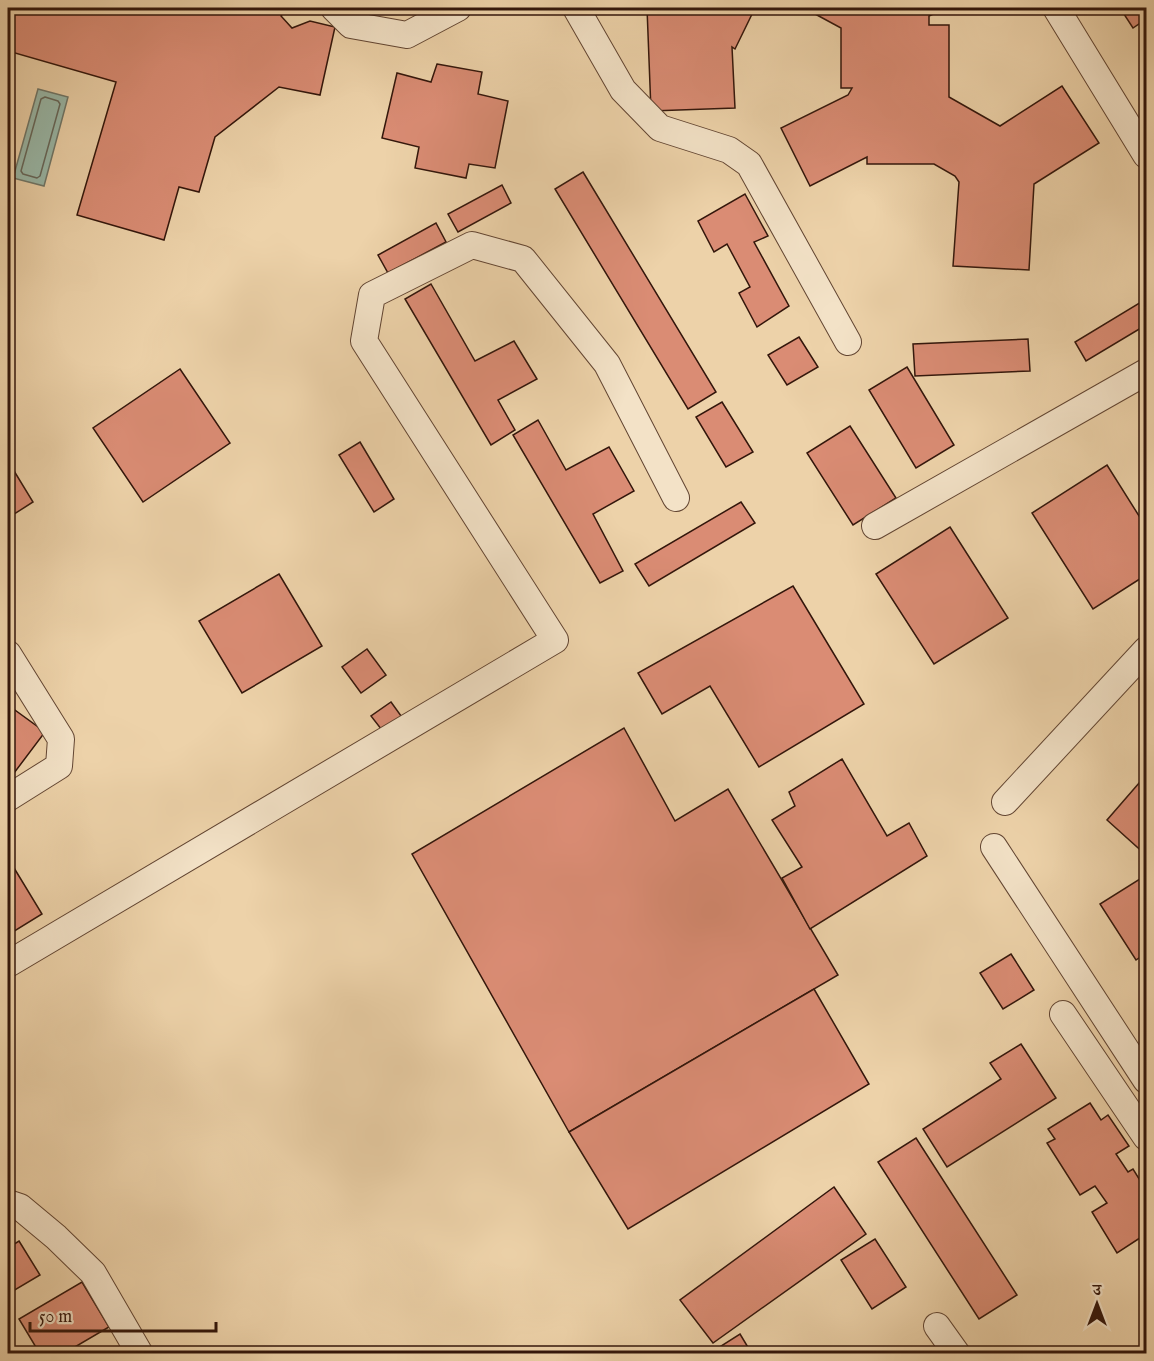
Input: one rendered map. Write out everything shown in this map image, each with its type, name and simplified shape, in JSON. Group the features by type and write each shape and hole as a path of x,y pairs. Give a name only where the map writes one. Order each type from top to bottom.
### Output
{"street":[{"path":"334,8 351,25 407,35 458,8"},
{"path":"576,8 623,90 660,128 729,150 749,164 848,342"},
{"path":"1056,8 1146,154"},
{"path":"8,964 555,640 364,341 372,295 472,245 523,259 607,364 676,498"},
{"path":"875,526 1146,372"},
{"path":"1005,802 1146,650"},
{"path":"8,654 61,739 59,766 8,798"},
{"path":"994,847 1146,1080"},
{"path":"1063,1014 1146,1137"},
{"path":"8,1203 20,1207 56,1237 93,1273 140,1353"},
{"path":"937,1326 957,1353"}],"water":[{"path":"38,89 68,97 44,186 13,178"}],"building":[{"path":"8,8 132,8 146,12 152,8 286,8 281,16 292,28 310,21 335,27 320,95 279,87 215,137 199,192 179,187 164,240 77,215 116,82 8,51"},
{"path":"647,8 755,8 735,49 732,47 735,108 651,111"},
{"path":"804,8 946,8 929,16 929,25 949,25 949,97 1000,126 1062,86 1099,143 1034,184 1029,270 953,266 959,182 955,176 934,164 867,164 867,157 810,186 781,128 848,95 852,88 841,88 841,28"},
{"path":"1120,8 1146,8 1146,19 1133,28"},
{"path":"437,64 482,72 478,94 508,101 495,168 469,164 466,178 415,168 419,147 382,138 397,73 431,82"},
{"path":"583,172 716,392 688,409 555,189"},
{"path":"502,185 511,203 458,232 448,214"},
{"path":"745,194 768,236 754,242 789,306 757,327 739,293 750,287 727,244 714,252 698,221"},
{"path":"436,223 446,242 388,273 378,255"},
{"path":"431,284 475,361 514,341 537,379 498,400 515,430 491,445 405,299"},
{"path":"1146,299 1146,325 1086,361 1075,342"},
{"path":"799,337 818,367 787,385 768,355"},
{"path":"1028,339 1030,371 915,376 913,344"},
{"path":"907,367 954,445 916,468 869,390"},
{"path":"180,369 230,443 143,502 93,428"},
{"path":"722,402 753,452 726,467 696,417"},
{"path":"538,420 566,470 609,447 634,491 593,514 623,571 600,583 513,435"},
{"path":"850,426 896,498 853,525 807,453"},
{"path":"360,442 394,499 374,512 339,455"},
{"path":"8,461 33,502 8,518"},
{"path":"1107,465 1146,527 1146,575 1093,609 1032,513"},
{"path":"741,502 755,523 649,586 635,564"},
{"path":"950,527 1008,618 934,664 876,574"},
{"path":"279,574 322,646 242,693 199,621"},
{"path":"793,586 864,704 759,767 710,686 662,714 638,673"},
{"path":"367,649 386,675 361,693 342,667"},
{"path":"391,702 404,720 385,734 371,716"},
{"path":"8,705 45,732 8,781"},
{"path":"624,728 675,821 728,789 838,975 569,1132 412,854"},
{"path":"842,759 887,836 909,823 927,856 810,929 782,878 802,867 772,820 795,806 789,792"},
{"path":"1146,775 1146,855 1107,820"},
{"path":"8,858 42,914 8,935"},
{"path":"1143,877 1146,883 1146,953 1136,960 1100,904"},
{"path":"1011,954 1034,990 1003,1009 980,973"},
{"path":"814,989 869,1084 628,1229 569,1132"},
{"path":"1021,1044 1056,1098 947,1167 923,1129 1001,1079 990,1063"},
{"path":"1090,1103 1101,1120 1108,1115 1129,1146 1116,1154 1128,1172 1133,1169 1146,1190 1146,1234 1117,1253 1092,1212 1107,1203 1095,1186 1080,1195 1047,1143 1055,1139 1048,1129"},
{"path":"916,1138 1017,1295 979,1319 878,1162"},
{"path":"834,1187 866,1234 713,1343 680,1300"},
{"path":"875,1239 906,1287 872,1309 841,1260"},
{"path":"19,1241 40,1275 8,1294 8,1248"},
{"path":"82,1282 109,1327 63,1354 40,1354 19,1319"},
{"path":"740,1334 752,1354 710,1353"}]}
